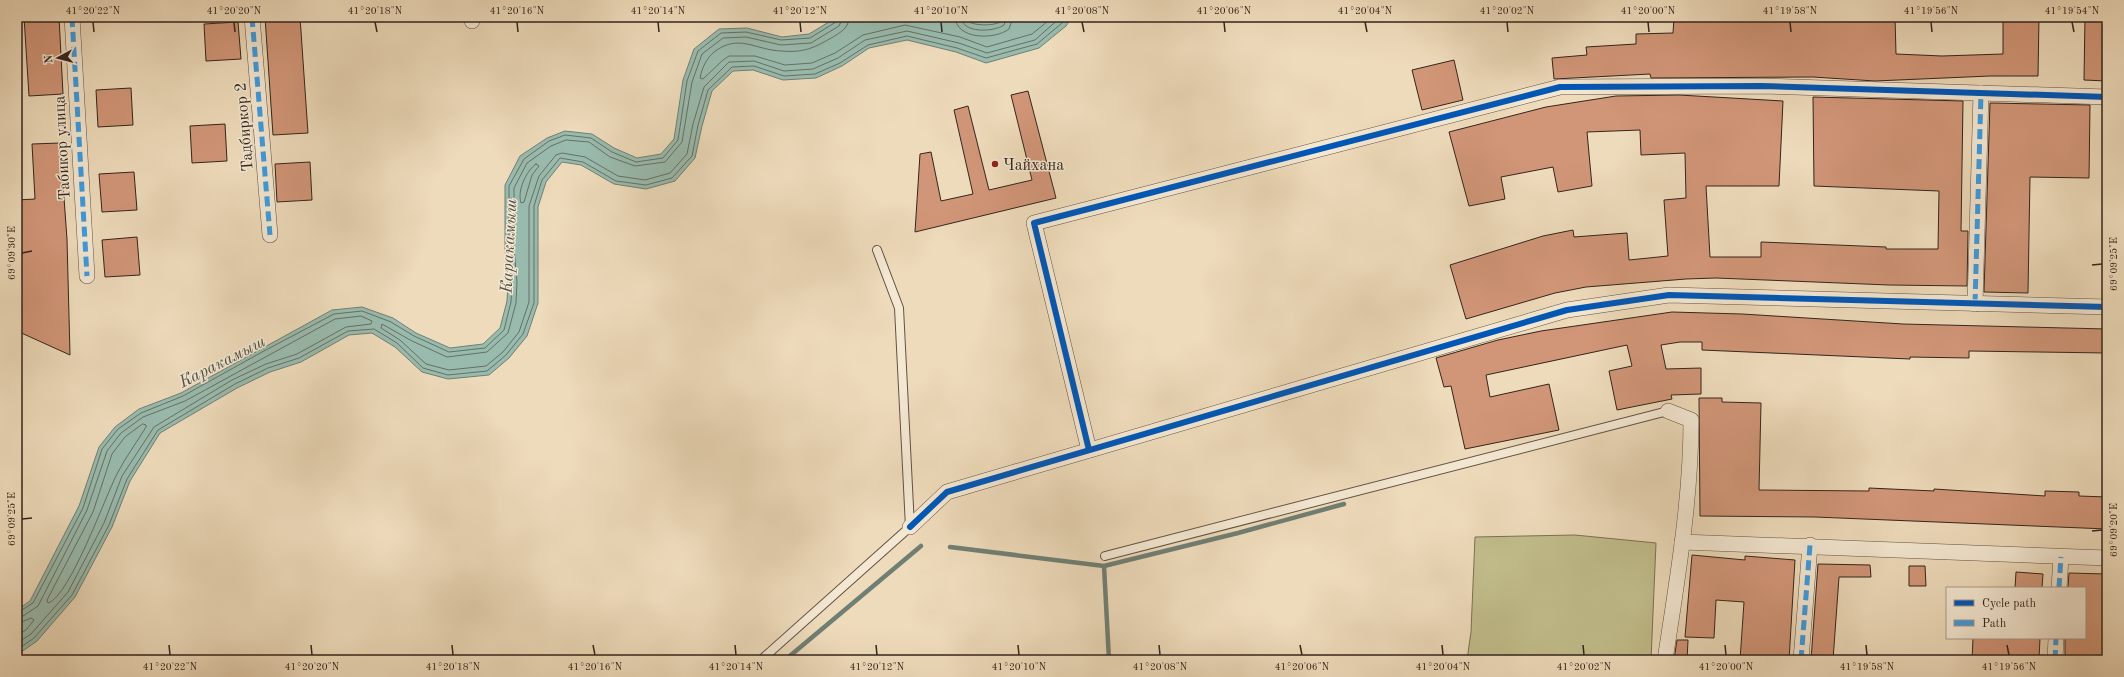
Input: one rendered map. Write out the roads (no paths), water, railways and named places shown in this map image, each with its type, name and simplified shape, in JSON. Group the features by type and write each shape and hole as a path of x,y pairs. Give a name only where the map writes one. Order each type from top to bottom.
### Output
{"street":[{"name":"Табикор улица","path":"72,17 87,276"},
{"name":"Тадбиркор 2","path":"252,17 270,235"},
{"path":"1089,450 1034,223 1560,87 1762,86 2107,97"},
{"path":"1974,304 1981,93"},
{"path":"910,527 947,492 1567,310 1669,295 2107,307"},
{"path":"1665,660 1682,542 1691,453 1691,420 1668,411"},
{"path":"1682,542 2107,558"},
{"path":"1801,660 1810,546"},
{"path":"2059,587 2061,557"},
{"path":"2055,660 2056,639"}],"lane":[{"path":"761,660 910,527 899,308 877,250"},
{"path":"1105,556 1668,411"}],"water":[{"name":"Каракамыш","path":"837,17 965,17 993,20 1002,17 1072,17 1066,26 1039,48 986,63 956,52 907,40 869,48 842,66 816,78 783,80 753,70 733,71 712,91 695,158 675,181 646,189 614,184 581,165 562,162 546,182 538,207 538,303 527,336 509,358 489,375 448,379 422,372 395,347 372,333 349,335 301,362 270,372 237,388 160,433 130,481 112,527 75,597 37,641 17,655 17,610 30,601 79,506 99,447 115,427 139,409 181,393 332,310 362,307 393,318 416,333 450,348 483,344 500,328 507,301 508,282 505,249 505,185 520,156 547,138 565,131 592,134 614,148 637,158 661,154 674,139 683,80 694,49 719,29 747,28 782,37 809,34"}],"waterway":[{"path":"950,547 1104,566 1238,533 1344,504"},
{"path":"785,660 921,546"},
{"path":"1104,566 1109,660"}],"place":[{"name":"Чайхана","path":"995,164"}]}
